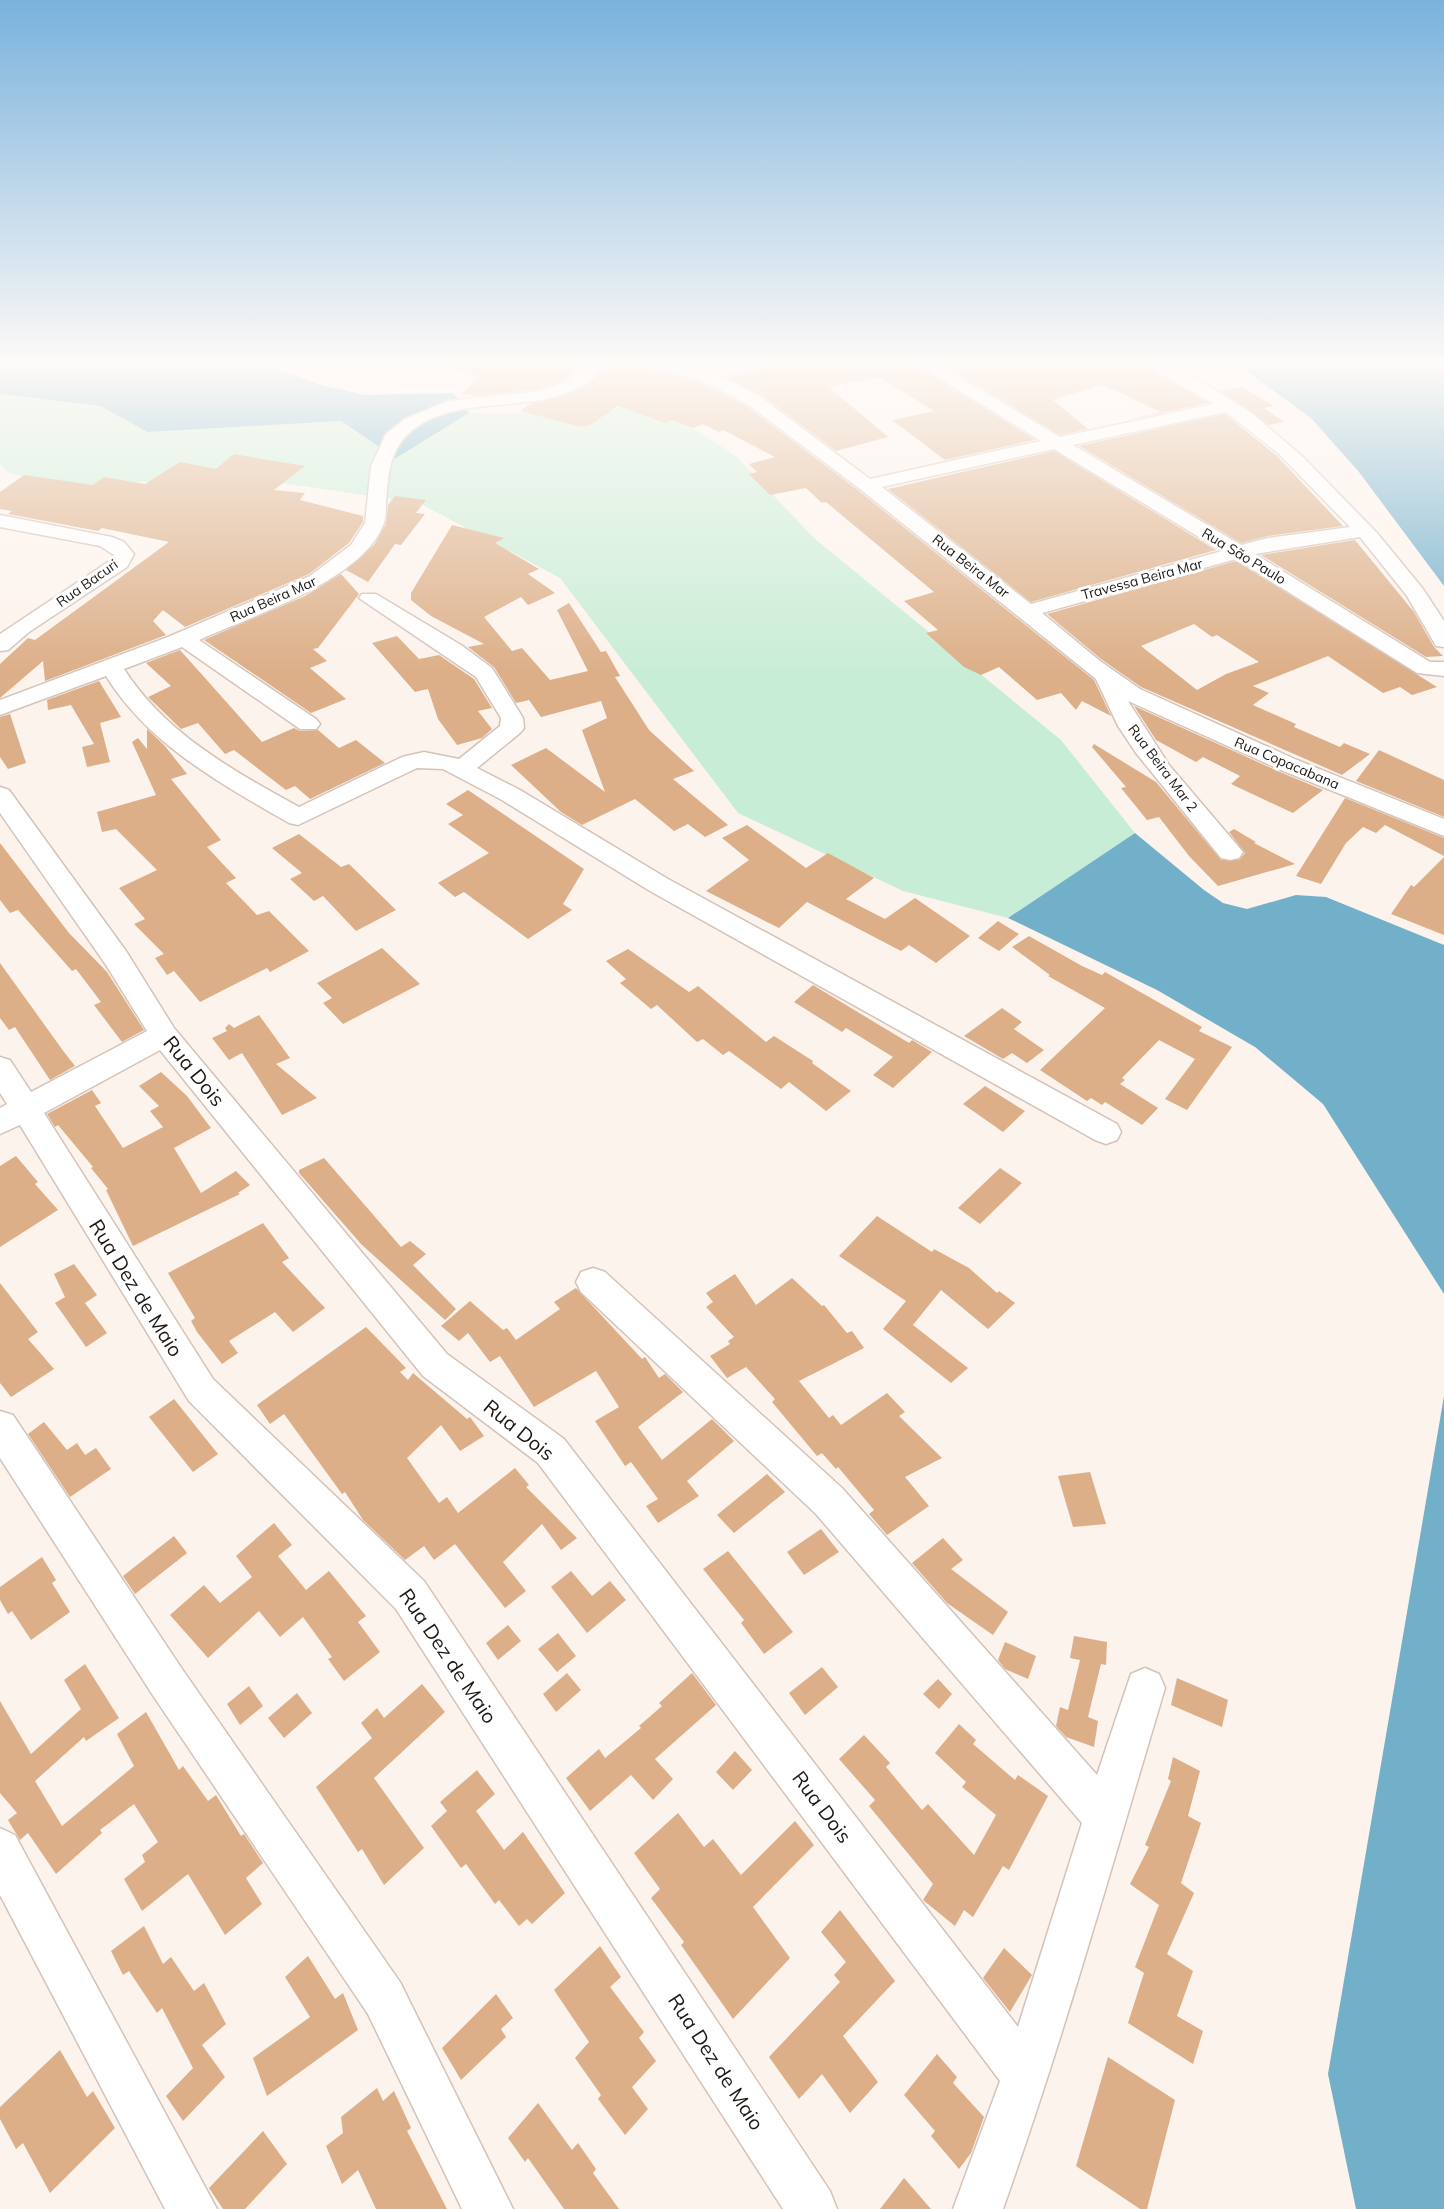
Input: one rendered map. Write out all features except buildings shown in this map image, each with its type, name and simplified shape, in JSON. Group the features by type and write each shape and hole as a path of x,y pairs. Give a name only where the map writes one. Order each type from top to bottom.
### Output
{"street":[{"name":"Rua Beira Mar","path":"0,708 183,638 317,580 359,549 375,523 380,465"},
{"name":"Rua Beira Mar","path":"840,465 1027,610 1107,678 1132,694"},
{"path":"867,485 962,465"},
{"name":"Rua São Paulo","path":"1091,465 1240,553 1425,668 1444,669"},
{"path":"1302,465 1386,553 1429,611 1444,641"},
{"name":"Rua Bacuri","path":"0,521 105,541 117,546 123,554 120,563 21,627 0,645"},
{"name":"Travessa Beira Mar","path":"1027,610 1287,541 1364,531"},
{"path":"369,598 453,650 484,673 512,718 512,728 461,769"},
{"path":"183,638 308,723"},
{"path":"111,666 140,708 191,752 234,781 298,817 410,762 424,759 449,763 511,795 659,885 1106,1132"},
{"name":"Rua Beira Mar 2","path":"1107,678 1128,722 1172,785 1230,852"},
{"name":"Rua Copacabana","path":"1132,694 1288,765 1444,828"},
{"name":"Rua Dois","path":"0,795 116,958 164,1035 435,1365 551,1451 1026,2076"},
{"path":"12,1115 164,1035"},
{"name":"Rua Dez de Maio","path":"0,1068 12,1115 201,1390 410,1595 812,2209"},
{"path":"593,1282 829,1501 1106,1818"},
{"path":"0,1427 168,1683 384,1998 488,2209"},
{"path":"978,2209 1026,2076 1145,1688"},
{"path":"0,1850 192,2209"}],"green space":[{"path":"1,465 745,465 815,539 1061,740 1135,833 1008,918 903,891 738,813 560,578 419,503 233,476 74,486 9,473"}],"water":[{"path":"1353,465 1444,465 1444,586"},
{"path":"1135,833 1223,903 1247,909 1296,895 1326,897 1444,945 1444,1294 1323,1104 1255,1047 1157,990 1008,918"},
{"path":"1444,1396 1444,2209 1356,2209 1328,2074"}]}
